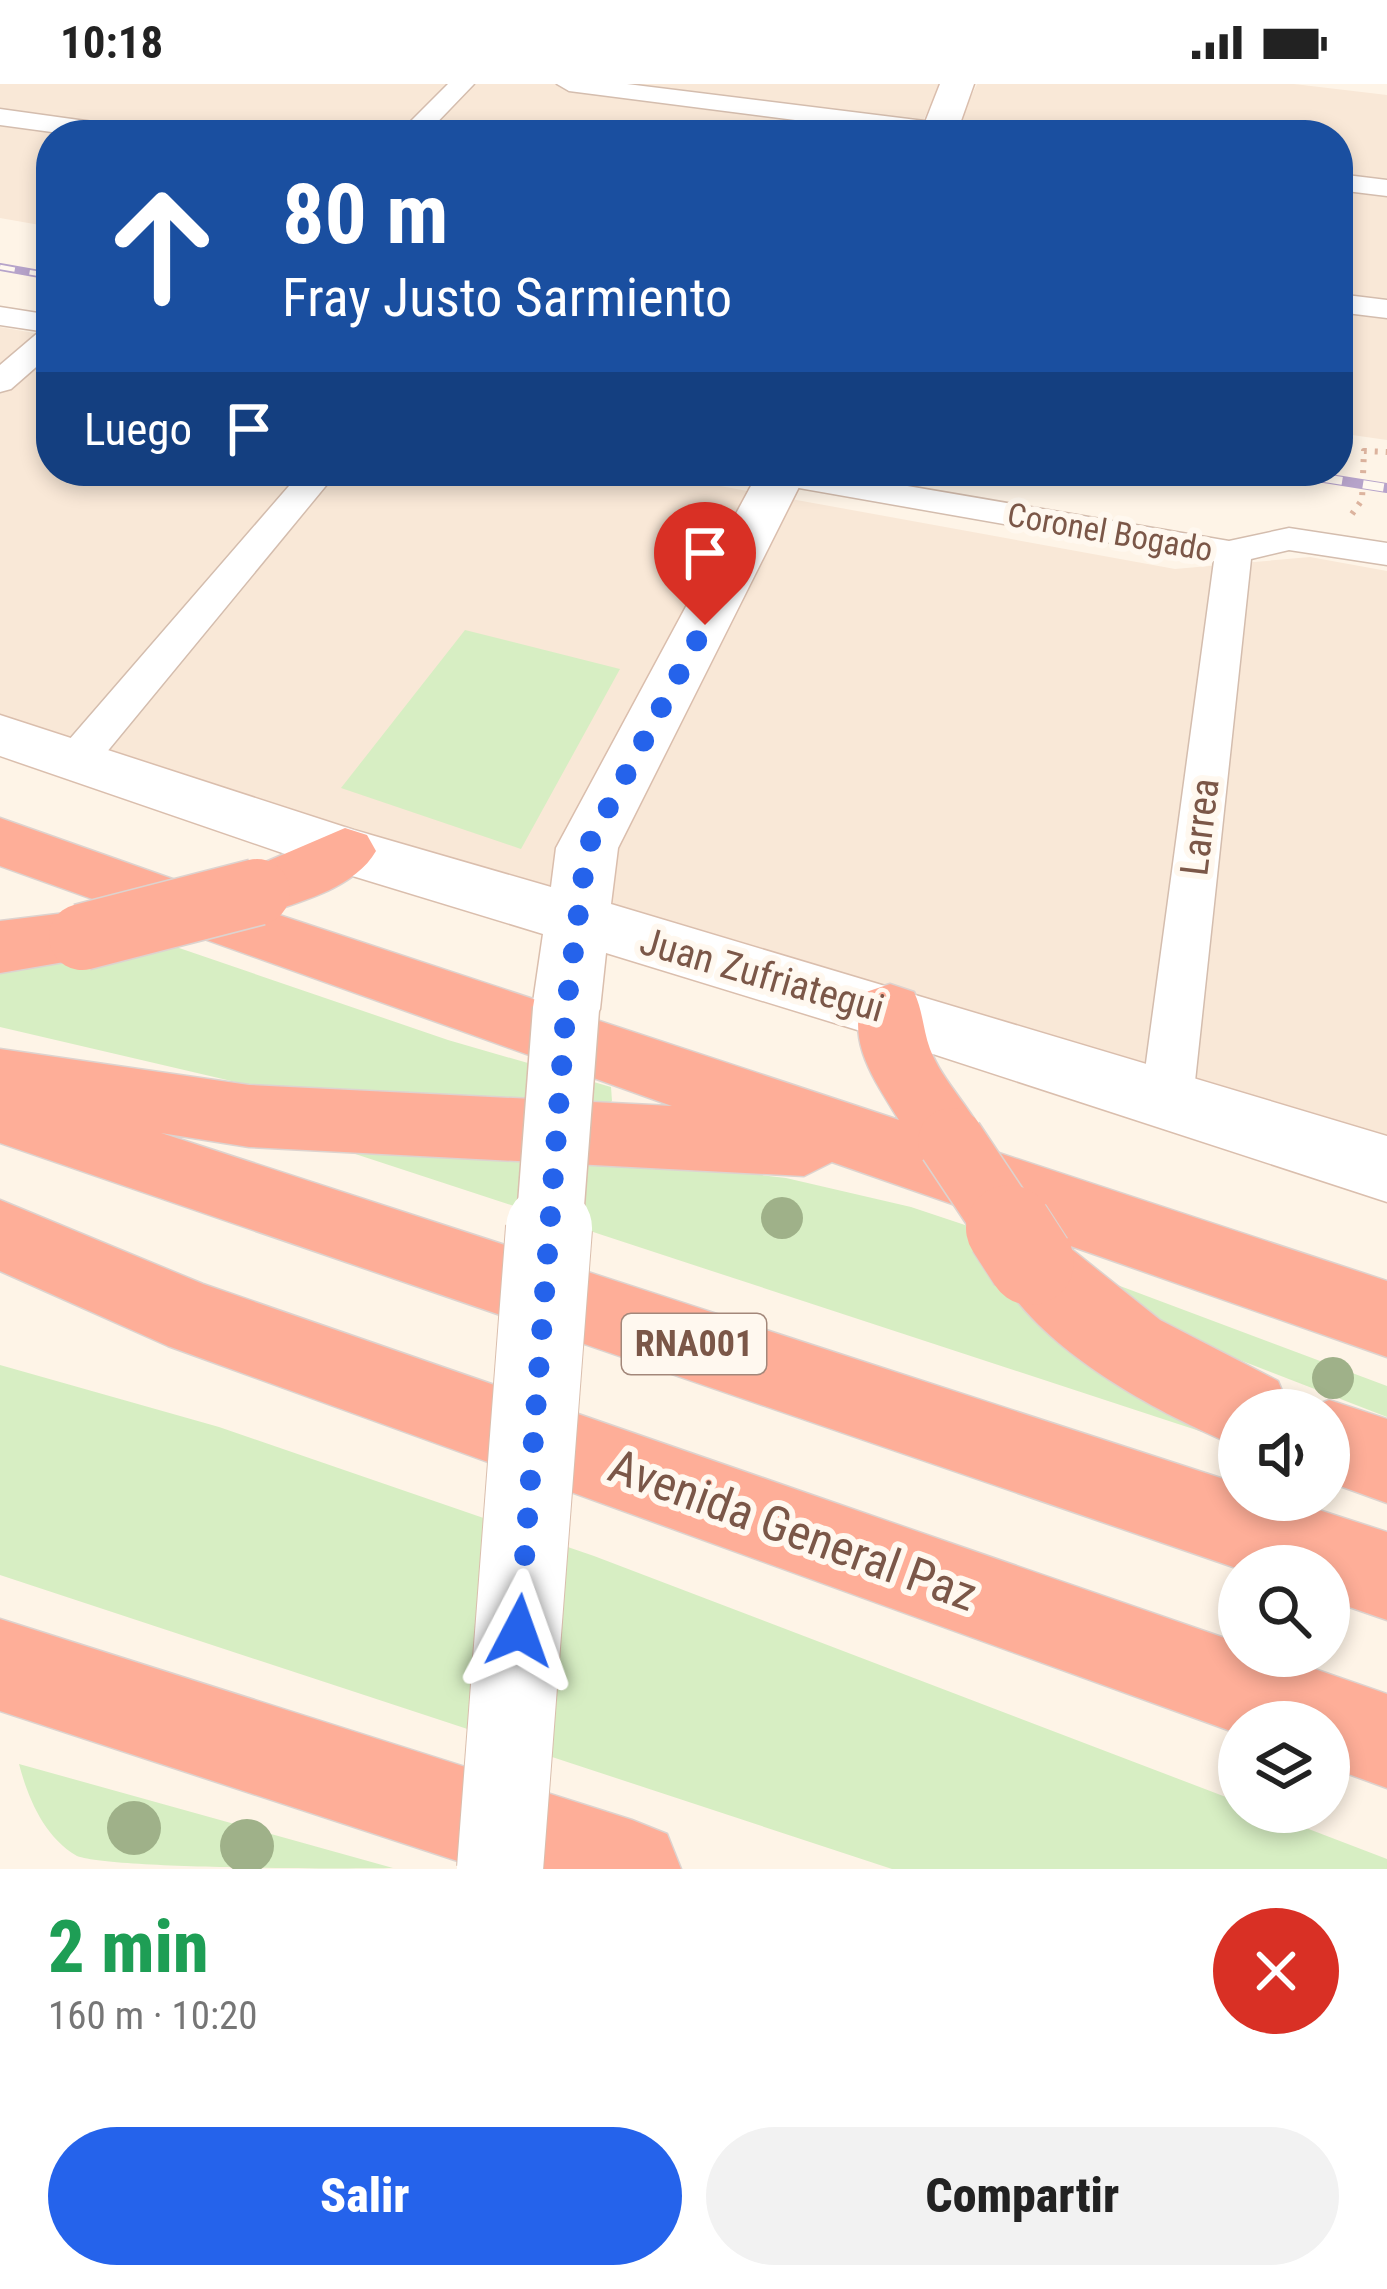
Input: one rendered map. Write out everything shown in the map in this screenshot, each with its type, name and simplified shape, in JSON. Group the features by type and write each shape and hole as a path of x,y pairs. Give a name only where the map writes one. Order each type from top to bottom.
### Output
{"highway":[{"path":"0,842 98,911"},
{"path":"0,946 98,911 257,892 302,876 345,851"},
{"path":"0,862 98,911 948,1154 1387,1319"},
{"path":"890,1012 897,1057 948,1154 1031,1262 1069,1302 1120,1343 1173,1376 1218,1396"},
{"path":"0,1079 249,1116 948,1154"},
{"name":"RNA001","path":"0,1112 1387,1576"},
{"name":"Avenida General Paz","path":"0,1235 196,1318 1387,1741"},
{"path":"0,1269 196,1318"},
{"path":"1350,1448 1387,1461"},
{"path":"0,1665 632,1869"}],"street":[{"path":"425,120 461,84"},
{"path":"569,84 843,120"},
{"path":"952,120 957,84"},
{"path":"0,117 36,122"},
{"path":"1353,184 1387,188"},
{"path":"1353,305 1387,309"},
{"path":"0,316 36,322"},
{"path":"0,382 36,351"},
{"path":"77,759 308,486"},
{"path":"500,1869 566,1009 587,848 768,486"},
{"name":"Coronel Bogado","path":"854,486 1233,553 1256,540 1279,537 1387,554"},
{"name":"Larrea","path":"1167,1100 1233,553"},
{"name":"Juan Zufriategui","path":"0,735 345,851 890,1012 1387,1169"}],"path":[{"path":"1329,544 1362,500 1364,451 1387,452"}],"shaded area":[{"path":"0,84 941,84 923,120 36,120 36,224 0,218"},
{"path":"977,84 1294,84 1387,95 1387,440 1353,435 1353,120 960,120"},
{"path":"0,327 36,333 36,486 720,486 1175,569 1310,557 1387,571 1387,1152 0,728"}],"green space":[{"path":"465,630 620,669 521,849 341,788"},
{"path":"144,936 448,1040 611,1087 612,1101 605,1107 274,1091 0,1027 0,967"},
{"path":"337,1148 694,1167 786,1178 911,1207 971,1227 1218,1427 1218,1437"},
{"path":"1096,1277 1387,1386 1387,1417 1350,1403 1350,1389 1314,1389 1185,1339"},
{"path":"0,1365 219,1427 594,1556 1218,1794 1218,1833 1319,1833 1387,1859 1387,1869 892,1869 0,1575"},
{"path":"19,1764 393,1868 179,1866 77,1856 39,1816"}],"railway":[{"path":"0,267 36,273"},
{"path":"1353,483 1387,488"}],"route":[{"path":"519,1631 566,1009 587,848 705,625"}]}
